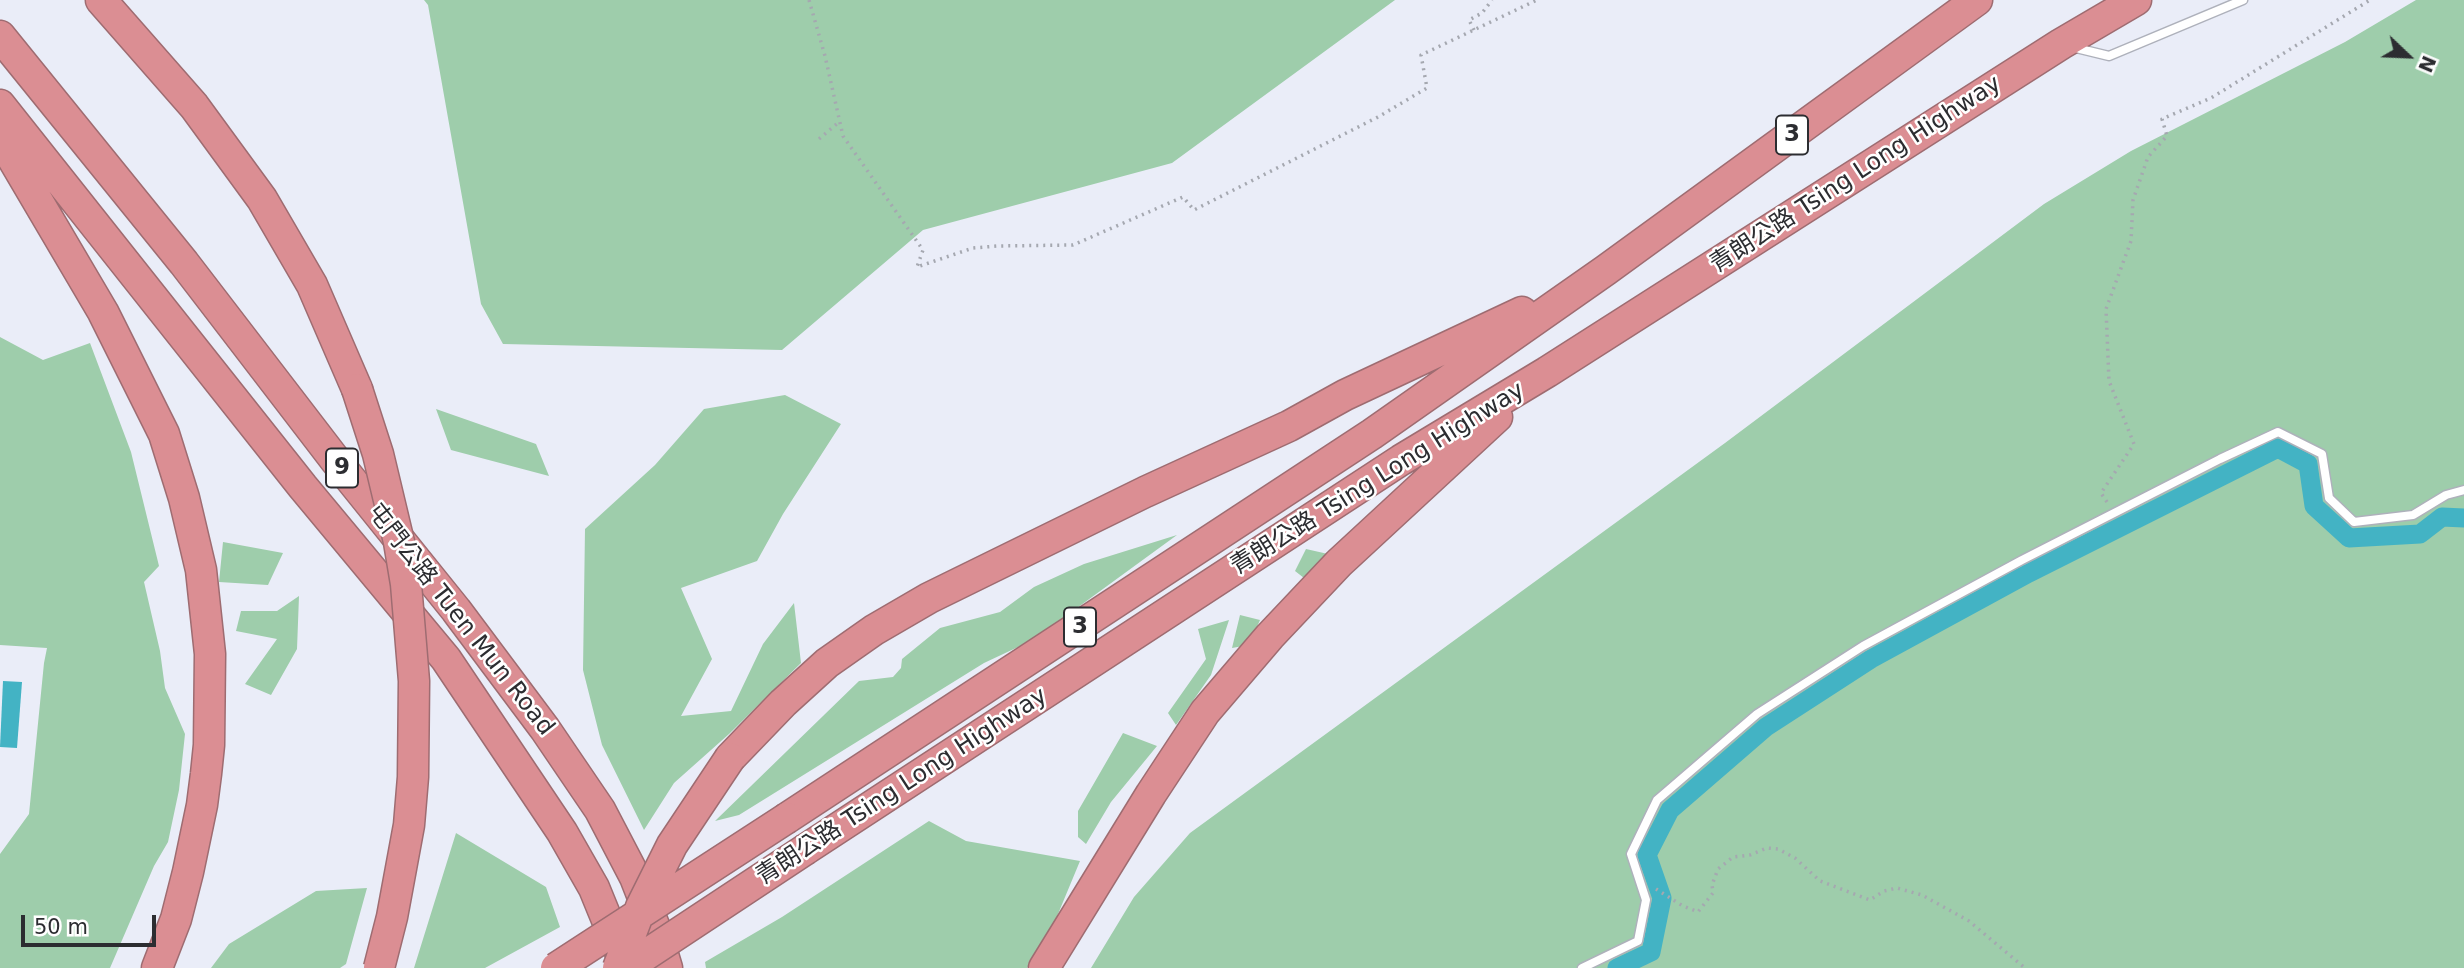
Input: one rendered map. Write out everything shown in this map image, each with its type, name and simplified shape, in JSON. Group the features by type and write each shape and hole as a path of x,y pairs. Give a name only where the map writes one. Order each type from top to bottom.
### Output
{"highway":[{"path":"101,0 194,106 262,199 312,285 357,389 378,454 406,584 414,681 413,777 409,825 395,906 379,968"},
{"name":"青朗公路 Tsing Long Highway","path":"556,968 1372,434 1606,270 1955,10 1977,0"},
{"name":"青朗公路 Tsing Long Highway","path":"622,962 806,849 1401,460 1547,372 2061,44 2132,2"},
{"name":"屯門公路 Tuen Mun Road","path":"0,36 184,263 336,461 456,610 545,729 600,810 635,877 653,921 667,968"},
{"name":"屯門公路 Tuen Mun Road","path":"0,105 303,487 446,659 562,832 594,888 622,962"},
{"path":"0,137 103,312 164,434 196,547 210,654 209,745 202,805 191,861 176,919 157,968"},
{"path":"622,962 640,907 672,845 717,774 783,703 827,663 874,630 929,598 1145,492 1289,426 1345,394 1606,270"},
{"path":"1044,968 1151,794 1213,703 1270,636 1339,563 1547,372"}],"lane":[{"path":"2061,44 2109,56 2243,0"},
{"path":"1582,968 1638,942 1646,900 1631,854 1657,800 1757,714 1863,646 2113,513 2278,432 2322,454 2329,498 2354,522 2413,515 2446,495 2464,490"}],"path":[{"path":"809,0 843,136 923,250 917,267 973,248 1073,246 1183,197 1194,210 1378,117 1427,88 1421,55 1537,0"},
{"path":"1474,30 1469,20 1482,13 1492,0"},
{"path":"2113,513 2101,493 2134,444 2109,381 2106,309 2131,241 2133,200 2148,158 2167,136 2162,119 2211,98 2370,0"},
{"path":"819,139 839,122"},
{"path":"1666,894 1683,906 1698,912 1713,893 1712,885 1717,869 1733,857 1750,855 1767,848 1778,849 1795,858 1820,881 1870,900 1884,891 1897,888 1922,895 1969,920 2025,968"}],"green space":[{"path":"424,0 1395,0 1172,163 923,230 782,350 503,344 481,304 428,5"},
{"path":"2416,0 2464,0 2464,968 1091,968 1134,897 1190,833 1725,443 2044,204 2131,151 2345,42"},
{"path":"0,337 43,360 90,343 131,452 159,566 144,582 160,651 165,688 185,734 179,790 168,842 154,866 110,968 0,968 0,854 29,814 47,648 0,645"},
{"path":"785,395 841,424 783,514 757,561 681,588 712,659 681,716 731,711 763,644 794,603 801,663 729,734 674,783 644,830 602,745 583,670 585,529 655,465 704,409"},
{"path":"436,409 536,444 549,476 451,450"},
{"path":"1177,535 1033,640 984,663 739,815 715,821 859,681 893,677 901,668 902,659 940,628 1000,612 1034,587 1084,564"},
{"path":"223,542 283,553 268,585 219,582"},
{"path":"1306,549 1328,554 1304,578 1295,571"},
{"path":"299,596 297,649 271,695 245,684 277,639 236,631 241,611 277,611"},
{"path":"1240,615 1260,620 1249,645 1232,648"},
{"path":"1229,620 1211,675 1176,725 1168,713 1206,659 1198,629"},
{"path":"1123,733 1157,746 1111,802 1086,844 1078,837 1078,811"},
{"path":"929,821 966,841 1080,861 1053,926 1027,968 706,968 705,962 782,917"},
{"path":"456,833 546,887 560,927 485,968 414,968"},
{"path":"367,888 346,964 340,968 211,968 229,944 316,891"}],"water":[{"path":"3,681 22,682 17,748 0,747"}],"waterway":[{"path":"1617,968 1651,952 1662,898 1647,855 1670,810 1766,727 1871,659 2029,573 2278,448 2308,464 2314,506 2349,538 2420,534 2442,517 2464,518"}]}
